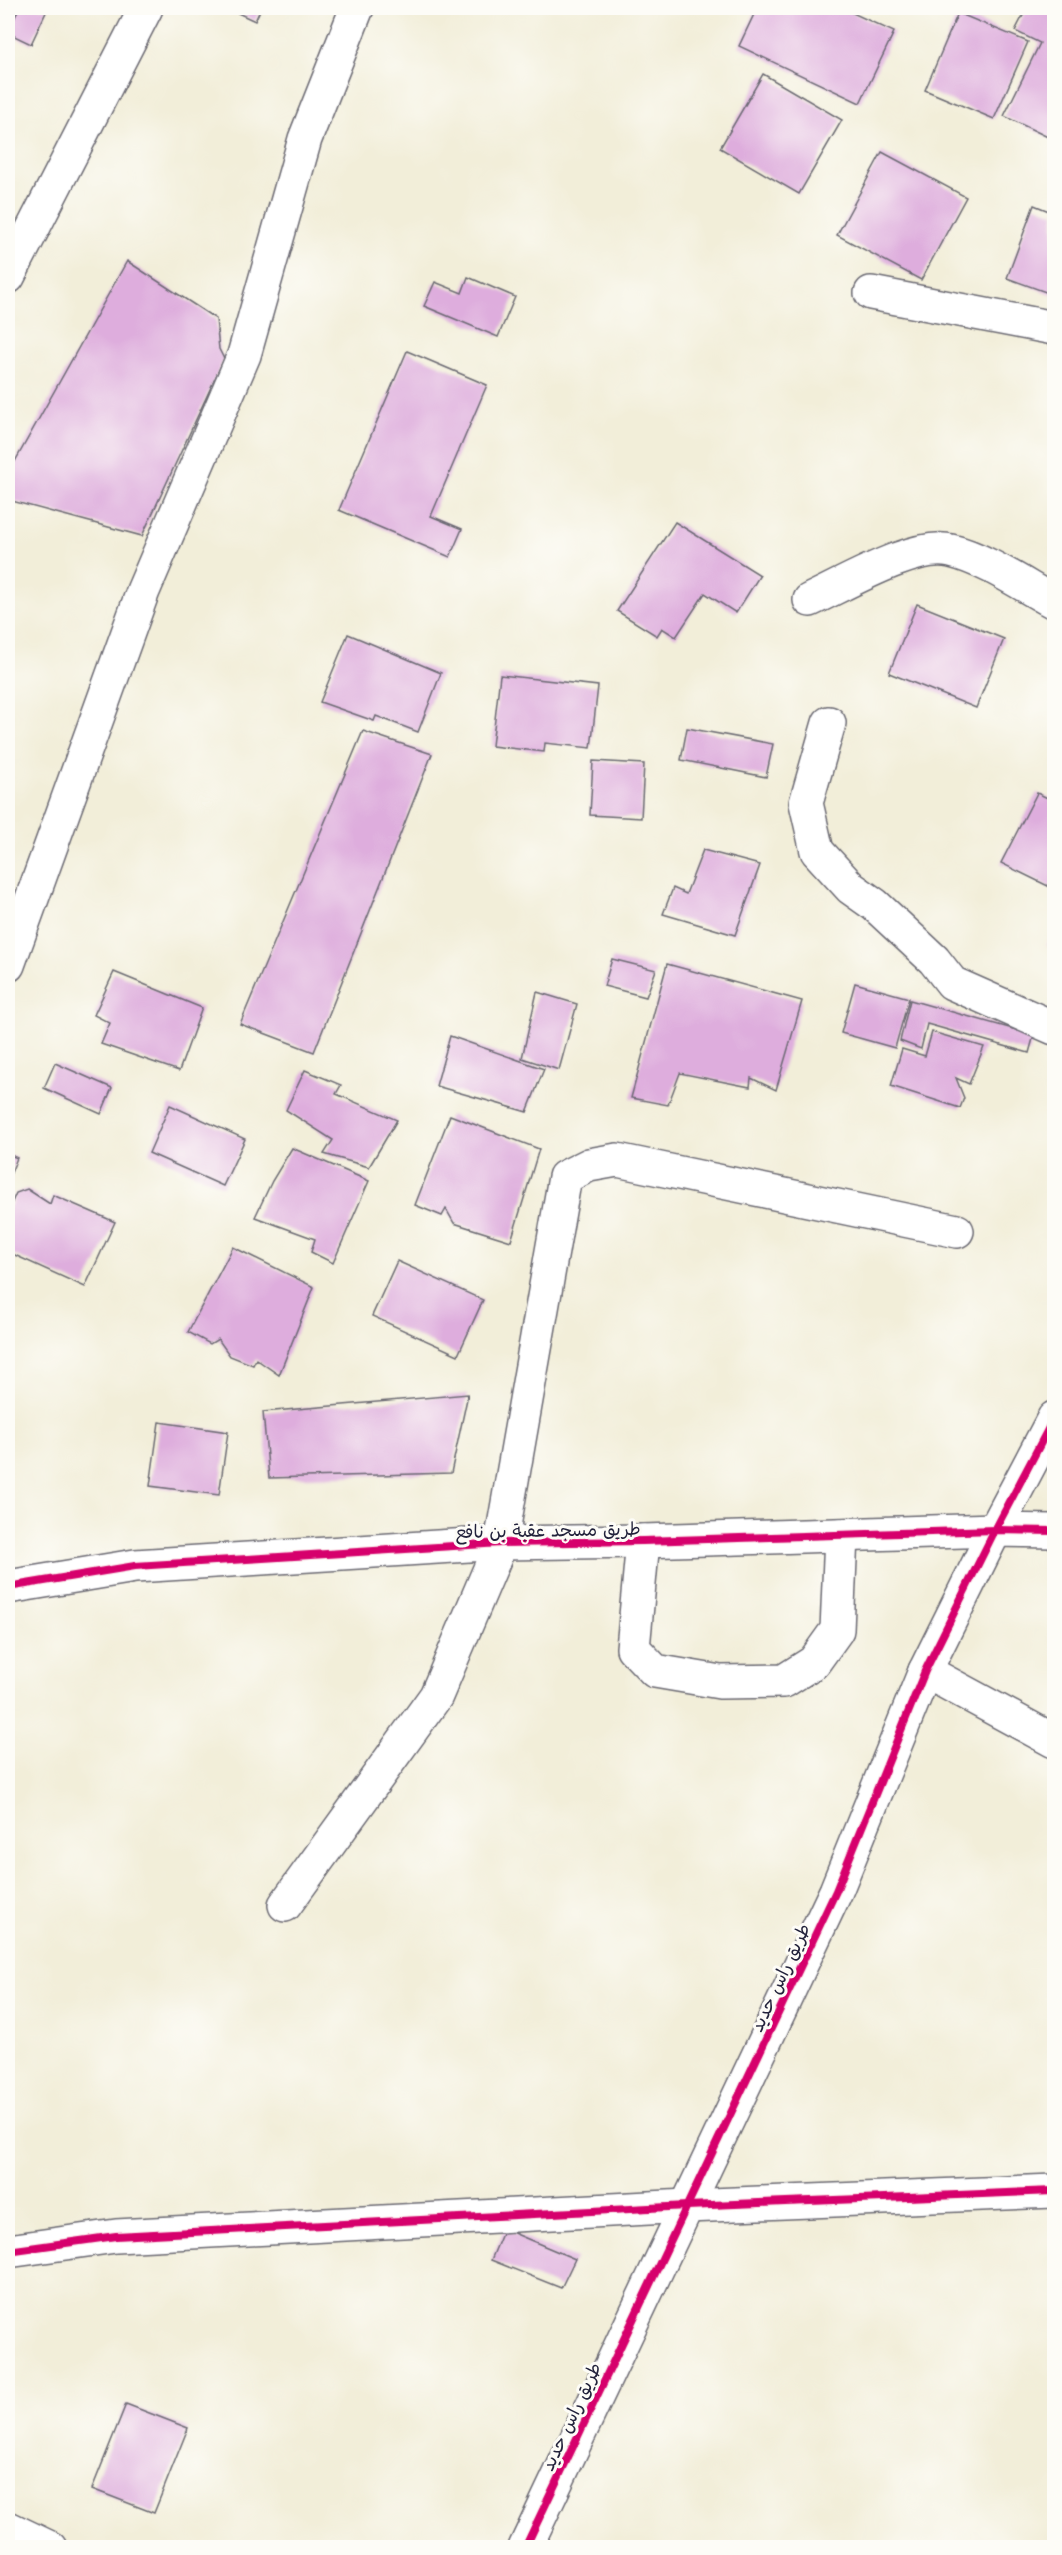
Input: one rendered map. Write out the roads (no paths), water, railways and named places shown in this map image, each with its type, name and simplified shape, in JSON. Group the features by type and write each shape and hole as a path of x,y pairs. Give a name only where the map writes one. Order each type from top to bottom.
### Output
{"street":[{"path":"8,277 146,8"},
{"path":"8,965 143,591 244,355 305,139 357,8"},
{"path":"871,293 1054,328"},
{"path":"810,600 909,554 934,549 950,550 967,556 1054,602"},
{"path":"829,723 806,803 817,851 851,888 875,905 934,960 952,983 1054,1028"},
{"path":"285,1905 436,1696 501,1543 565,1177 590,1165 617,1160 957,1231"},
{"name":"طريق راس حديد","path":"525,2547 836,1891 925,1671 1054,1418"},
{"name":"طريق مسجد عقبة بن نافع","path":"8,1587 135,1566 501,1543 995,1530 1054,1531"},
{"path":"643,1541 633,1648 655,1671 720,1682 784,1681 814,1662 837,1630 841,1535"},
{"path":"925,1671 1054,1742"},
{"path":"8,2251 116,2236 687,2206 1054,2191"},
{"path":"8,2528 50,2547"}]}
